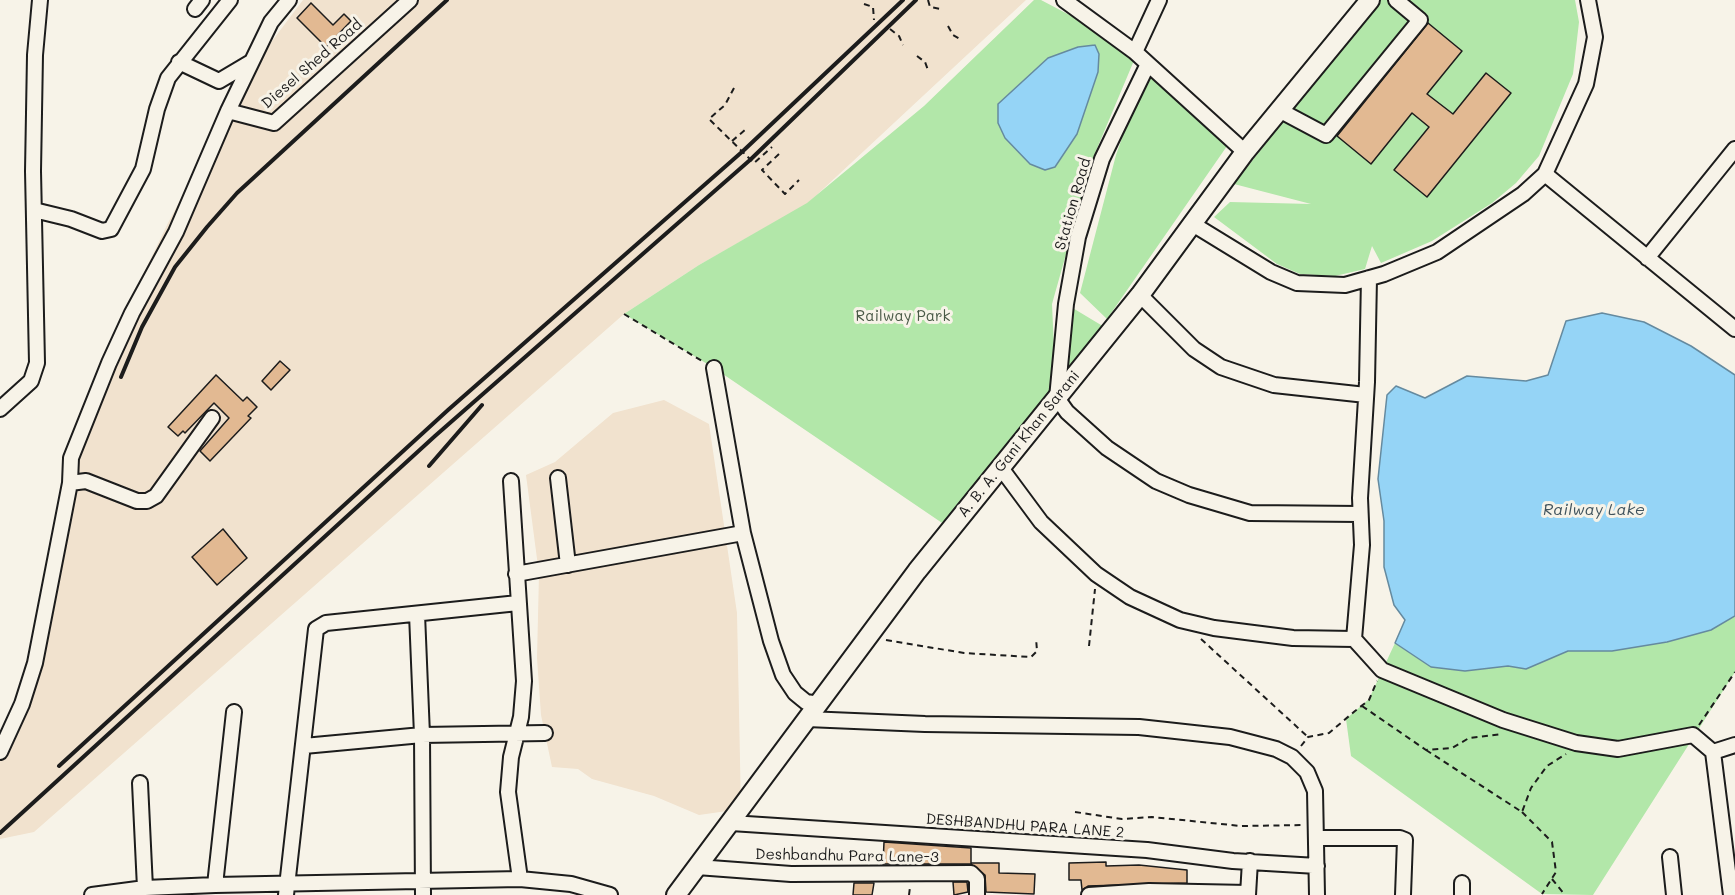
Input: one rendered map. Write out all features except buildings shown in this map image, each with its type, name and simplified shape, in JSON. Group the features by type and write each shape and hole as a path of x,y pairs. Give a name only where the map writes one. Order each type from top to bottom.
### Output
{"main road":[{"name":"A. B. A. Gani Khan Sarani","path":"676,895 868,637 1000,468 1140,295 1245,152 1370,0"}],"street":[{"path":"0,409 31,381 38,363 34,210 35,55 40,0"},
{"path":"34,210 71,219 102,231 111,229 140,176 163,91 179,62 230,0"},
{"path":"0,752 22,704 34,663 70,483 71,458 109,363 132,313 176,232 228,111 271,22 289,0"},
{"name":"Diesel Shed Road","path":"228,111 274,123 410,0"},
{"path":"1064,0 1135,52 1245,152"},
{"path":"1135,52 1159,0"},
{"path":"1279,110 1326,135 1420,20 1396,0"},
{"path":"1191,223 1271,272 1297,283 1345,285 1437,252 1523,194 1545,174 1586,84 1595,37 1588,0"},
{"path":"179,62 219,81 252,61"},
{"name":"Station Road","path":"1057,398 1066,304 1078,237 1102,159 1148,64"},
{"path":"1647,258 1735,149"},
{"path":"1545,174 1735,329"},
{"path":"1369,278 1360,514 1362,545 1354,639 1382,670 1503,720 1576,743 1618,749 1693,735 1713,752 1731,895"},
{"path":"1140,295 1194,349 1221,368 1274,385 1366,395"},
{"path":"714,368 743,532 771,641 783,675 795,693 806,702 819,704"},
{"path":"1057,398 1067,412 1107,448 1156,481 1189,495 1250,513 1360,514"},
{"path":"70,483 86,481 137,501 147,501 156,496 212,418"},
{"path":"1000,468 1041,522 1096,574 1130,597 1180,620 1249,633 1293,638 1354,639"},
{"path":"558,478 568,565"},
{"path":"511,481 524,681 521,717 516,732 508,792 520,879"},
{"path":"516,574 743,532"},
{"path":"286,889 316,629 319,626 518,603"},
{"path":"417,614 422,735 423,888"},
{"path":"215,885 234,712"},
{"path":"807,719 925,724 1139,727 1230,737 1276,749 1292,757 1307,772 1315,791 1317,895"},
{"path":"304,746 422,735 545,733"},
{"path":"1713,752 1735,745"},
{"path":"140,783 145,888"},
{"name":"DESHBANDHU PARA LANE 2","path":"730,823 1147,850 1317,866"},
{"path":"1316,832 1405,840 1403,895"},
{"path":"1670,857 1674,895"},
{"path":"1089,895 1149,891 1248,894 1250,861"},
{"name":"Deshbandhu Para Lane-3","path":"698,867 791,874 971,873 977,879 977,895"},
{"path":"100,894 145,888 176,892 215,885 286,889 423,888 520,879 571,884 610,895"}],"path":[{"path":"928,0 930,7 941,9"},
{"path":"864,4 873,7 874,20"},
{"path":"948,26 953,35 960,39"},
{"path":"890,29 899,36 903,45"},
{"path":"917,56 925,62 928,70"},
{"path":"734,88 725,105 709,119 754,164 772,147"},
{"path":"732,141 745,130"},
{"path":"779,154 762,170 785,194 800,180"},
{"path":"624,314 714,368"},
{"path":"1089,646 1096,574"},
{"path":"1180,620 1308,737"},
{"path":"868,637 964,653 1031,657 1037,651 1036,638"},
{"path":"1292,757 1308,737 1329,733 1362,706 1369,699 1382,670"},
{"path":"1693,735 1735,672"},
{"path":"1362,706 1522,812 1552,842 1556,872 1542,894"},
{"path":"1426,750 1452,747 1469,738 1509,733 1528,726"},
{"path":"1522,812 1531,788 1547,766 1575,748 1576,743"},
{"path":"1075,812 1122,819 1152,817 1316,832"},
{"path":"1552,879 1565,895"}],"shaded area":[{"path":"303,0 1026,0 807,204 699,265 624,314 34,832 0,839 0,757 31,686 68,480 65,452 118,326 168,223 245,77"},
{"path":"664,400 709,424 737,613 741,809 699,815 654,796 592,779 578,769 552,767 541,715 537,658 539,574 526,475 555,462 613,413"}],"green space":[{"name":"Railway Park","path":"1034,0 1041,0 1138,51 1093,158 1052,304 1056,392 1066,304 1111,331 951,529 714,368 624,314 699,265 807,203 924,106"},
{"path":"1378,0 1575,0 1579,22 1573,74 1539,156 1516,183 1492,203 1432,241 1381,263 1372,246 1365,269 1335,276 1300,274 1277,264 1214,217 1230,202 1311,204 1234,184"},
{"path":"1150,76 1234,136 1107,319 1080,293 1116,155 1129,118"},
{"path":"1735,616 1735,672 1593,895 1542,894 1351,756 1346,719 1369,699 1395,643 1431,667 1465,671 1508,666 1526,669 1568,651 1612,651 1711,630"}],"water":[{"path":"1095,45 1099,54 1098,72 1077,134 1055,167 1045,170 1030,164 1005,138 998,123 998,104 1048,58 1078,47"},
{"name":"Railway Lake","path":"1602,313 1644,322 1691,346 1735,375 1735,616 1711,630 1667,642 1612,651 1568,651 1526,669 1508,666 1465,671 1431,667 1395,643 1405,620 1394,605 1384,567 1384,521 1378,479 1387,395 1396,386 1425,398 1467,376 1526,381 1548,375 1566,321"}],"railway":[{"path":"121,377 142,327 175,267 207,227 237,193 447,0"},
{"path":"59,766 448,410 743,151 903,0"},
{"path":"0,833 435,436 750,160 916,0"},
{"path":"429,466 482,405"}]}
